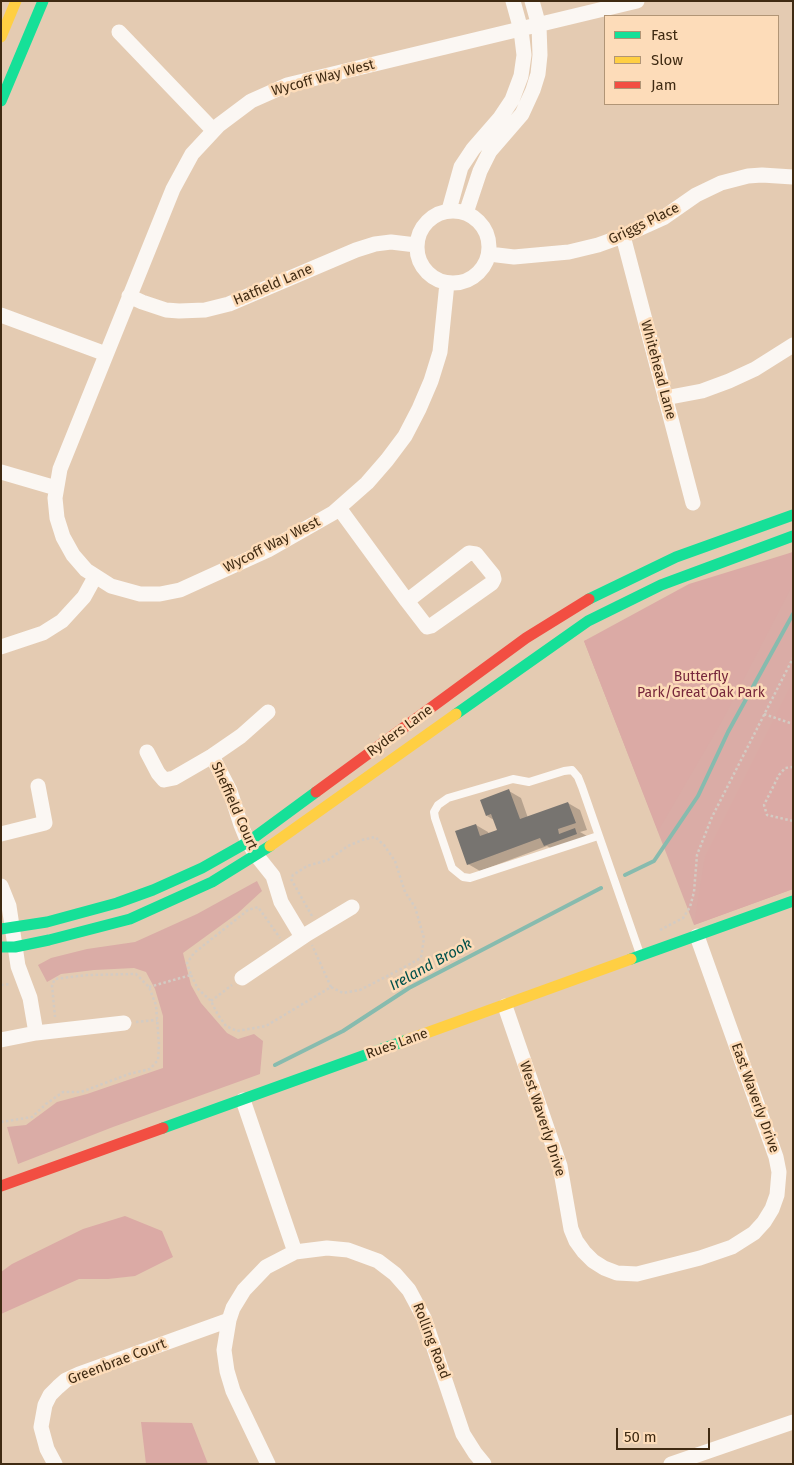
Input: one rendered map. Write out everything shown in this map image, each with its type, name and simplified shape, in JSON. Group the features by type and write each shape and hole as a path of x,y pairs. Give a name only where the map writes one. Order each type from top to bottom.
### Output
{"main road":[{"path":"1,101 43,1"},
{"path":"1,37 13,4"},
{"name":"Ryders Lane","path":"7,928 81,914 117,903 153,890 202,868 248,842 526,638 598,593 676,557 793,515"},
{"name":"Ryders Lane","path":"8,947 94,929 130,919 212,882 257,856 588,621 661,585 793,536"},
{"name":"Rues Lane","path":"1,1186 793,901"}],"street":[{"path":"449,210 461,167 512,100 521,76 524,55 521,30 513,1"},
{"path":"466,213 480,171 490,151 522,114 538,74 540,55 539,26 532,1"},
{"name":"Wycoff Way West","path":"339,508 268,550 180,590 160,594 140,594 121,590 95,577 79,563 63,537 56,513 56,488 60,469 172,189 192,154 213,130 234,112 251,101 287,85 637,1"},
{"path":"119,32 213,130"},
{"name":"Griggs Place","path":"489,254 514,257 569,252 598,245 663,218 696,195 721,183 762,175 793,177"},
{"path":"449,210 466,213 477,220 485,229 489,241 489,254 485,265 474,277 458,283 447,283 437,280 425,270 417,256 416,245 420,230 430,218 439,213 449,210"},
{"name":"Whitehead Lane","path":"623,236 693,503"},
{"name":"Hatfield Lane","path":"129,296 166,310 192,312 211,309 229,304 356,250 375,244 391,242 416,245"},
{"path":"406,601 470,553 476,554 494,579 492,583 427,627 406,601 339,508 367,483 387,460 404,436 419,409 431,381 440,352 447,283"},
{"path":"1,315 106,354"},
{"path":"666,398 702,391 729,381 755,369 793,345"},
{"path":"1,472 56,488"},
{"path":"1,647 38,635 62,621 81,601 95,577"},
{"name":"Sheffield Court","path":"147,752 158,774 164,780 174,778 212,756 241,736 268,712"},
{"name":"Sheffield Court","path":"212,756 230,791 248,842 273,876 281,902 304,935"},
{"path":"1,834 46,823 38,786"},
{"path":"1,886 8,906 8,947 18,966 30,998 36,1033"},
{"path":"242,978 304,935 352,907"},
{"name":"East Waverly Drive","path":"697,936 776,1157 779,1172 777,1195 772,1209 764,1222 754,1233 732,1247"},
{"name":"West Waverly Drive","path":"505,1006 560,1166 571,1229 576,1241 584,1252 604,1268 617,1273 637,1274 700,1258 732,1247"},
{"path":"1,1040 36,1033 124,1024"},
{"path":"243,1100 295,1252"},
{"name":"Rolling Road","path":"268,1464 233,1391 226,1371 224,1350 229,1320 238,1299 251,1281 266,1267 295,1252 326,1248 353,1251 378,1261 402,1282 415,1299 424,1318 463,1434 474,1453 484,1464"},
{"name":"Greenbrae Court","path":"55,1464 47,1449 41,1427 42,1416 45,1405 58,1387 66,1380 229,1320"},
{"path":"671,1464 793,1422"}],"lane":[{"path":"598,836 470,878 463,877 452,868 434,812 438,805 448,798 513,779 529,782 572,770 578,777 582,787 641,956"}],"path":[{"path":"654,933 683,918 690,907 694,892 697,855 712,817 793,658"},
{"path":"764,714 793,724"},
{"path":"793,767 785,768 779,775 764,805 767,815 793,821"},
{"path":"287,947 258,907 248,910 194,953 187,963 198,989 211,1000 226,1026 237,1032 266,1026 331,987 304,935"},
{"path":"149,987 191,975"},
{"path":"211,1000 242,978"},
{"path":"124,1024 157,1020"},
{"path":"1,1116 3,1122"}],"green space":[{"name":"Butterfly Park/Great Oak Park","path":"793,552 793,889 694,925 584,641"},
{"path":"793,552 793,584 722,721 658,831 584,641 689,584"},
{"path":"793,680 793,889 694,925 705,856"},
{"path":"257,881 262,891 238,913 183,953 191,985 201,1003 227,1033 238,1039 254,1034 263,1041 260,1074 113,1127 18,1164 7,1127 26,1125 57,1102 87,1094 163,1068 163,1016 155,989 146,972 134,968 94,970 61,974 47,982 38,965 51,958 87,949 135,942 197,914"},
{"path":"125,1216 162,1231 173,1257 135,1276 108,1279 79,1279 1,1314 1,1272 12,1264 83,1229"},
{"path":"141,1422 192,1423 208,1464 146,1464"}],"building":[{"path":"509,789 520,819 568,802 576,823 558,829 559,834 575,828 577,834 544,846 540,838 467,865 455,831 476,824 480,836 497,830 491,814 486,816 480,800"}],"waterway":[{"name":"Ireland Brook","path":"625,875 654,861 698,796 728,732 793,614"},
{"name":"Ireland Brook","path":"275,1065 343,1031 409,988 601,888"}],"traffic: fast":[{"path":"1,101 43,1"},
{"path":"589,599 676,557 793,515"},
{"path":"456,714 588,621 661,585 793,536"},
{"path":"1,929 47,922 117,903 153,890 202,868 248,842 316,792"},
{"path":"1,947 15,947 49,940 130,919 212,882 270,846"},
{"path":"631,959 793,901"},
{"path":"163,1128 407,1040"}],"traffic: slow":[{"path":"1,37 16,1"},
{"path":"270,846 456,714"},
{"path":"407,1040 631,959"}],"traffic: jam":[{"path":"316,792 526,638 589,599"},
{"path":"1,1186 163,1128"}]}
